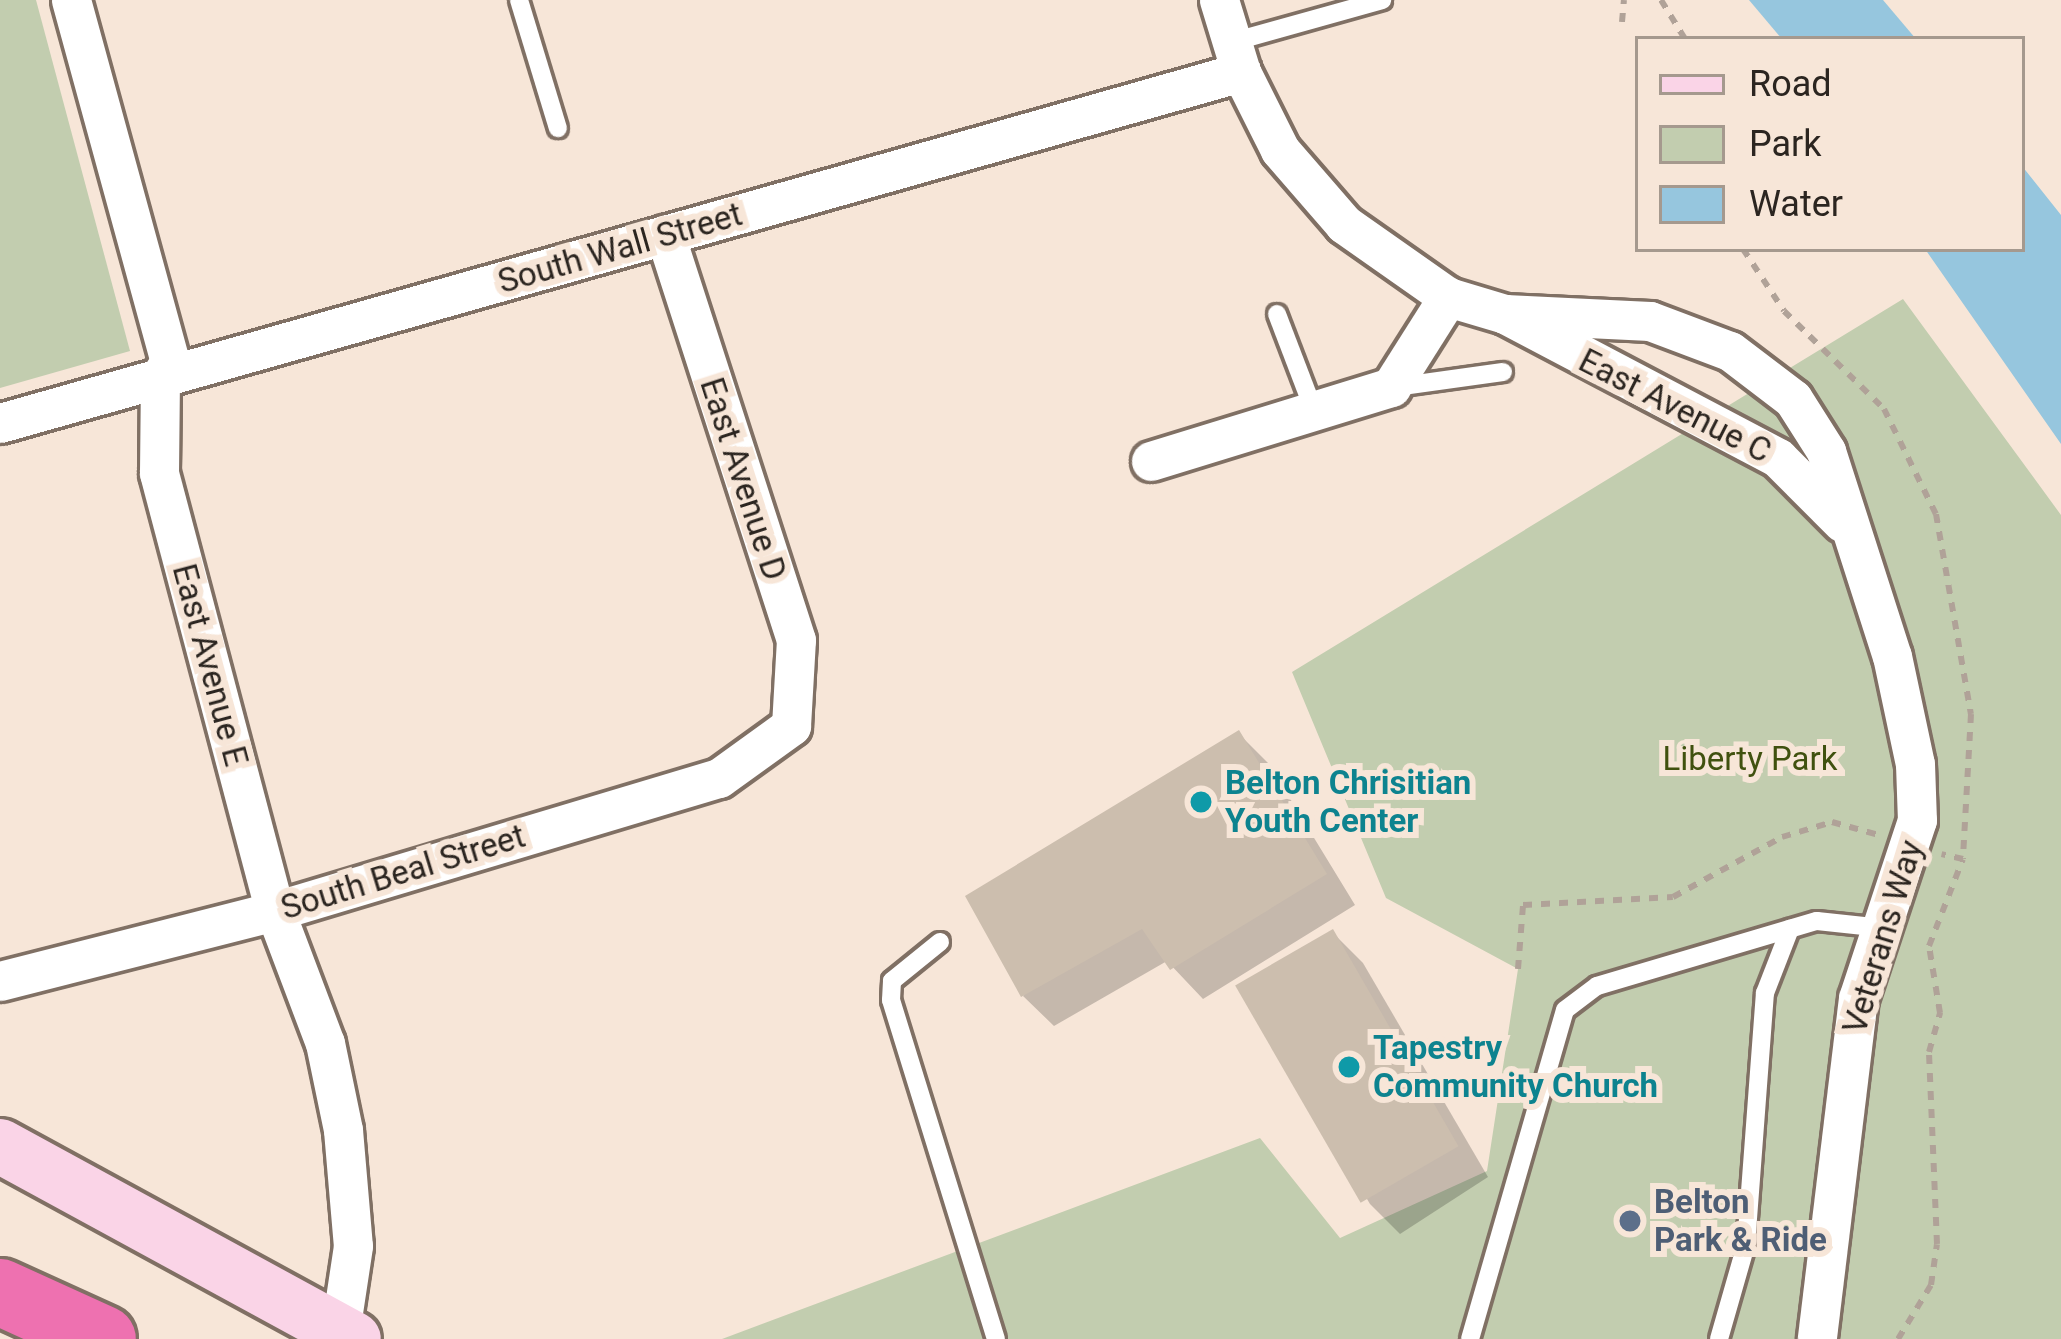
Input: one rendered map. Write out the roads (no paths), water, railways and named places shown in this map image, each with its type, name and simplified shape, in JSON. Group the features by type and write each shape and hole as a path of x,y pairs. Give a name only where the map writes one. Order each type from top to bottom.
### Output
{"highway":[{"path":"0,1292 103,1339"}],"main road":[{"path":"0,1146 347,1336"}],"street":[{"name":"East Avenue E","path":"71,0 170,361 160,377 159,473 275,911 326,1043 354,1191 347,1336"},
{"name":"East Avenue C","path":"1220,0 1236,57 1280,150 1344,224 1448,297 1505,314 1778,458 1856,541"},
{"name":"South Wall Street","path":"0,423 664,235 1236,57"},
{"name":"East Avenue D","path":"664,235 796,640 790,726"},
{"path":"1150,461 1391,387 1448,297"},
{"name":"East Avenue C","path":"1505,314 1650,321 1730,351 1793,399 1826,451 1856,541"},
{"name":"Veterans Way","path":"1817,1339 1838,1212 1848,1058 1883,928 1912,849 1915,764 1904,700 1856,541"},
{"name":"South Beal Street","path":"0,981 275,911 719,778 790,726"}],"lane":[{"path":"519,0 558,128"},
{"path":"1236,57 1382,0"},
{"path":"1277,314 1314,411"},
{"path":"1391,387 1503,372"},
{"path":"1470,1339 1565,1010 1598,986 1817,921 1883,928"},
{"path":"1719,1339 1746,1245 1765,993 1790,929"},
{"path":"940,942 892,981 891,1000 996,1339"}],"water":[{"path":"1749,0 1883,0 1913,36 1779,36"},
{"path":"2025,170 2061,215 2061,444 1927,252 2025,252"}],"place":[{"name":"Belton Chrisitian Youth Center","path":"1201,802"},
{"name":"Tapestry Community Church","path":"1349,1067"},
{"name":"Belton Park & Ride","path":"1630,1221"}],"park label":[{"name":"Liberty Park","path":"1750,759"}]}
